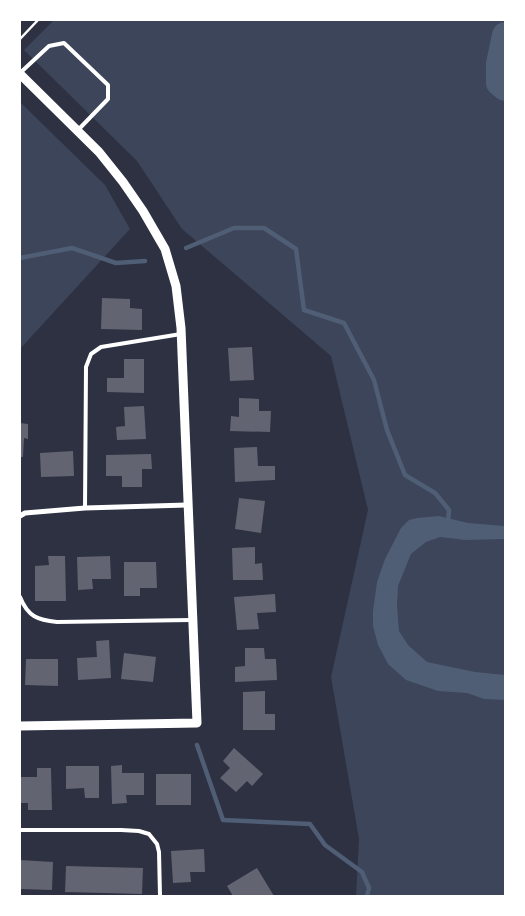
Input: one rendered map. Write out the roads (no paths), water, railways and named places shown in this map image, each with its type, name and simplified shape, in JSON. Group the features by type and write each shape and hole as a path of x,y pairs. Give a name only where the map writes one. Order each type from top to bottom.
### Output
{"street":[{"path":"20,74 99,152 123,182 143,211 165,249 176,286 181,334 197,723 20,726"},
{"path":"20,516 25,513 85,508 187,505"}],"lane":[{"path":"20,74 49,46 64,43 108,85 108,99 78,131"},
{"path":"85,508 86,367 92,354 101,347 181,334"},
{"path":"20,597 30,613 40,620 57,622 194,620"},
{"path":"20,830 121,830 139,831 149,834 157,844 159,852 160,896"}],"waterway":[{"path":"505,35 499,64 499,83 505,88"},
{"path":"186,248 234,228 264,228 296,249 304,310 344,323 374,380 387,430 405,475 435,493 449,510 448,523"},
{"path":"20,258 72,248 116,263 145,261"},
{"path":"197,745 223,820 310,824 325,845 362,872 369,888 367,896"}]}
